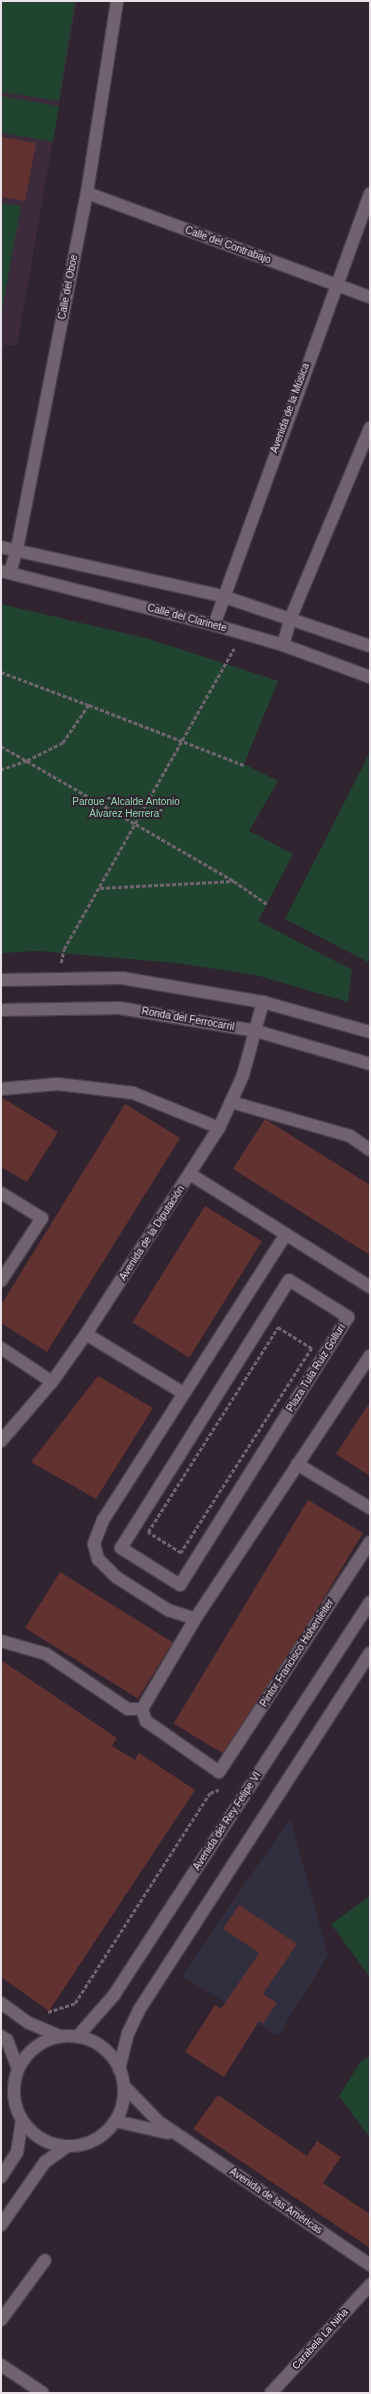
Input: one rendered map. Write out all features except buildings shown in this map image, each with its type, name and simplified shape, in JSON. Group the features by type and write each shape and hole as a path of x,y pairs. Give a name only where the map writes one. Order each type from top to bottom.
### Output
{"street":[{"name":"Calle del Oboe","path":"6,571 17,549 87,193 117,1"},
{"name":"Calle del Contrabajo","path":"87,193 370,297"},
{"name":"Avenida de la Música","path":"214,625 222,596 335,284 370,193"},
{"path":"283,645 291,617 370,428"},
{"path":"1,547 17,549 222,596 291,617 370,646"},
{"name":"Calle del Clarinete","path":"6,571 244,633 283,645 370,677"},
{"path":"1,980 122,978 263,1002 370,1032"},
{"name":"Avenida de la Diputación","path":"1,1441 52,1382 86,1334 219,1128 243,1075 263,1002"},
{"name":"Ronda del Ferrocarril","path":"1,1010 120,1008 256,1031 370,1064"},
{"path":"1,1089 58,1084 133,1093 219,1128"},
{"path":"231,1102 350,1136 370,1150"},
{"path":"190,1174 370,1287"},
{"path":"1,1193 42,1218 1,1281"},
{"path":"195,1619 168,1610 116,1576 98,1559 94,1544 103,1520 286,1234"},
{"name":"Plaza Tula Ruiz Golluri","path":"289,1280 348,1317 180,1585 121,1548 289,1280"},
{"path":"86,1334 183,1393"},
{"path":"1,1348 52,1382"},
{"path":"1,1642 46,1654 128,1709 142,1709 195,1619 370,1356"},
{"path":"297,1464 370,1508"},
{"name":"Pintor Francisco Hohenleiter","path":"142,1709 146,1721 219,1772 370,1542"},
{"name":"Avenida del Rey Felipe VI","path":"78,2036 114,1995 370,1602"},
{"path":"120,2069 128,2033 139,2010 370,1653"},
{"path":"1,2003 29,2023 60,2036"},
{"path":"1,2036 10,2045 18,2068"},
{"path":"1,2225 45,2162 68,2146 92,2140 115,2121 122,2104 124,2086 120,2069 110,2054 95,2042 78,2036 60,2036 42,2042 28,2053 18,2068 14,2086 15,2104 22,2120 35,2134 50,2142 68,2146"},
{"name":"Avenida de las Américas","path":"124,2086 159,2122 370,2265"},
{"path":"1,2177 17,2152 22,2120"},
{"name":"Avenida de las Américas","path":"115,2121 147,2126 183,2138"},
{"path":"1,2320 45,2260"},
{"name":"Carabela La Niña","path":"271,2393 370,2284"},
{"path":"1,2365 43,2393"}],"path":[{"path":"59,979 64,949 244,633"},
{"path":"1,672 244,765"},
{"path":"1,770 27,761 63,743 89,705"},
{"path":"1,746 234,881 267,904"},
{"path":"100,888 234,881"},
{"path":"278,1327 312,1348 181,1553 148,1532 278,1327"},
{"path":"42,2014 75,2003 210,1793 223,1788"}],"shaded area":[{"path":"1,1 77,1 17,346 5,345 1,366"},
{"path":"290,1818 328,1955 278,2036 182,1976"}],"green space":[{"path":"1,1 75,1 59,101 1,92"},
{"path":"1,96 59,106 53,142 1,133"},
{"path":"1,203 21,206 1,316"},
{"name":"Parque \"Alcalde Antonio Álvarez Herrera\"","path":"1,604 149,639 278,681 244,764 278,781 249,831 293,854 258,921 352,970 348,1002 256,975 176,963 38,951 1,953"},
{"path":"370,752 370,963 285,919"},
{"path":"370,1896 370,1977 331,1924"},
{"path":"370,2056 370,2138 339,2096 361,2061"}]}
